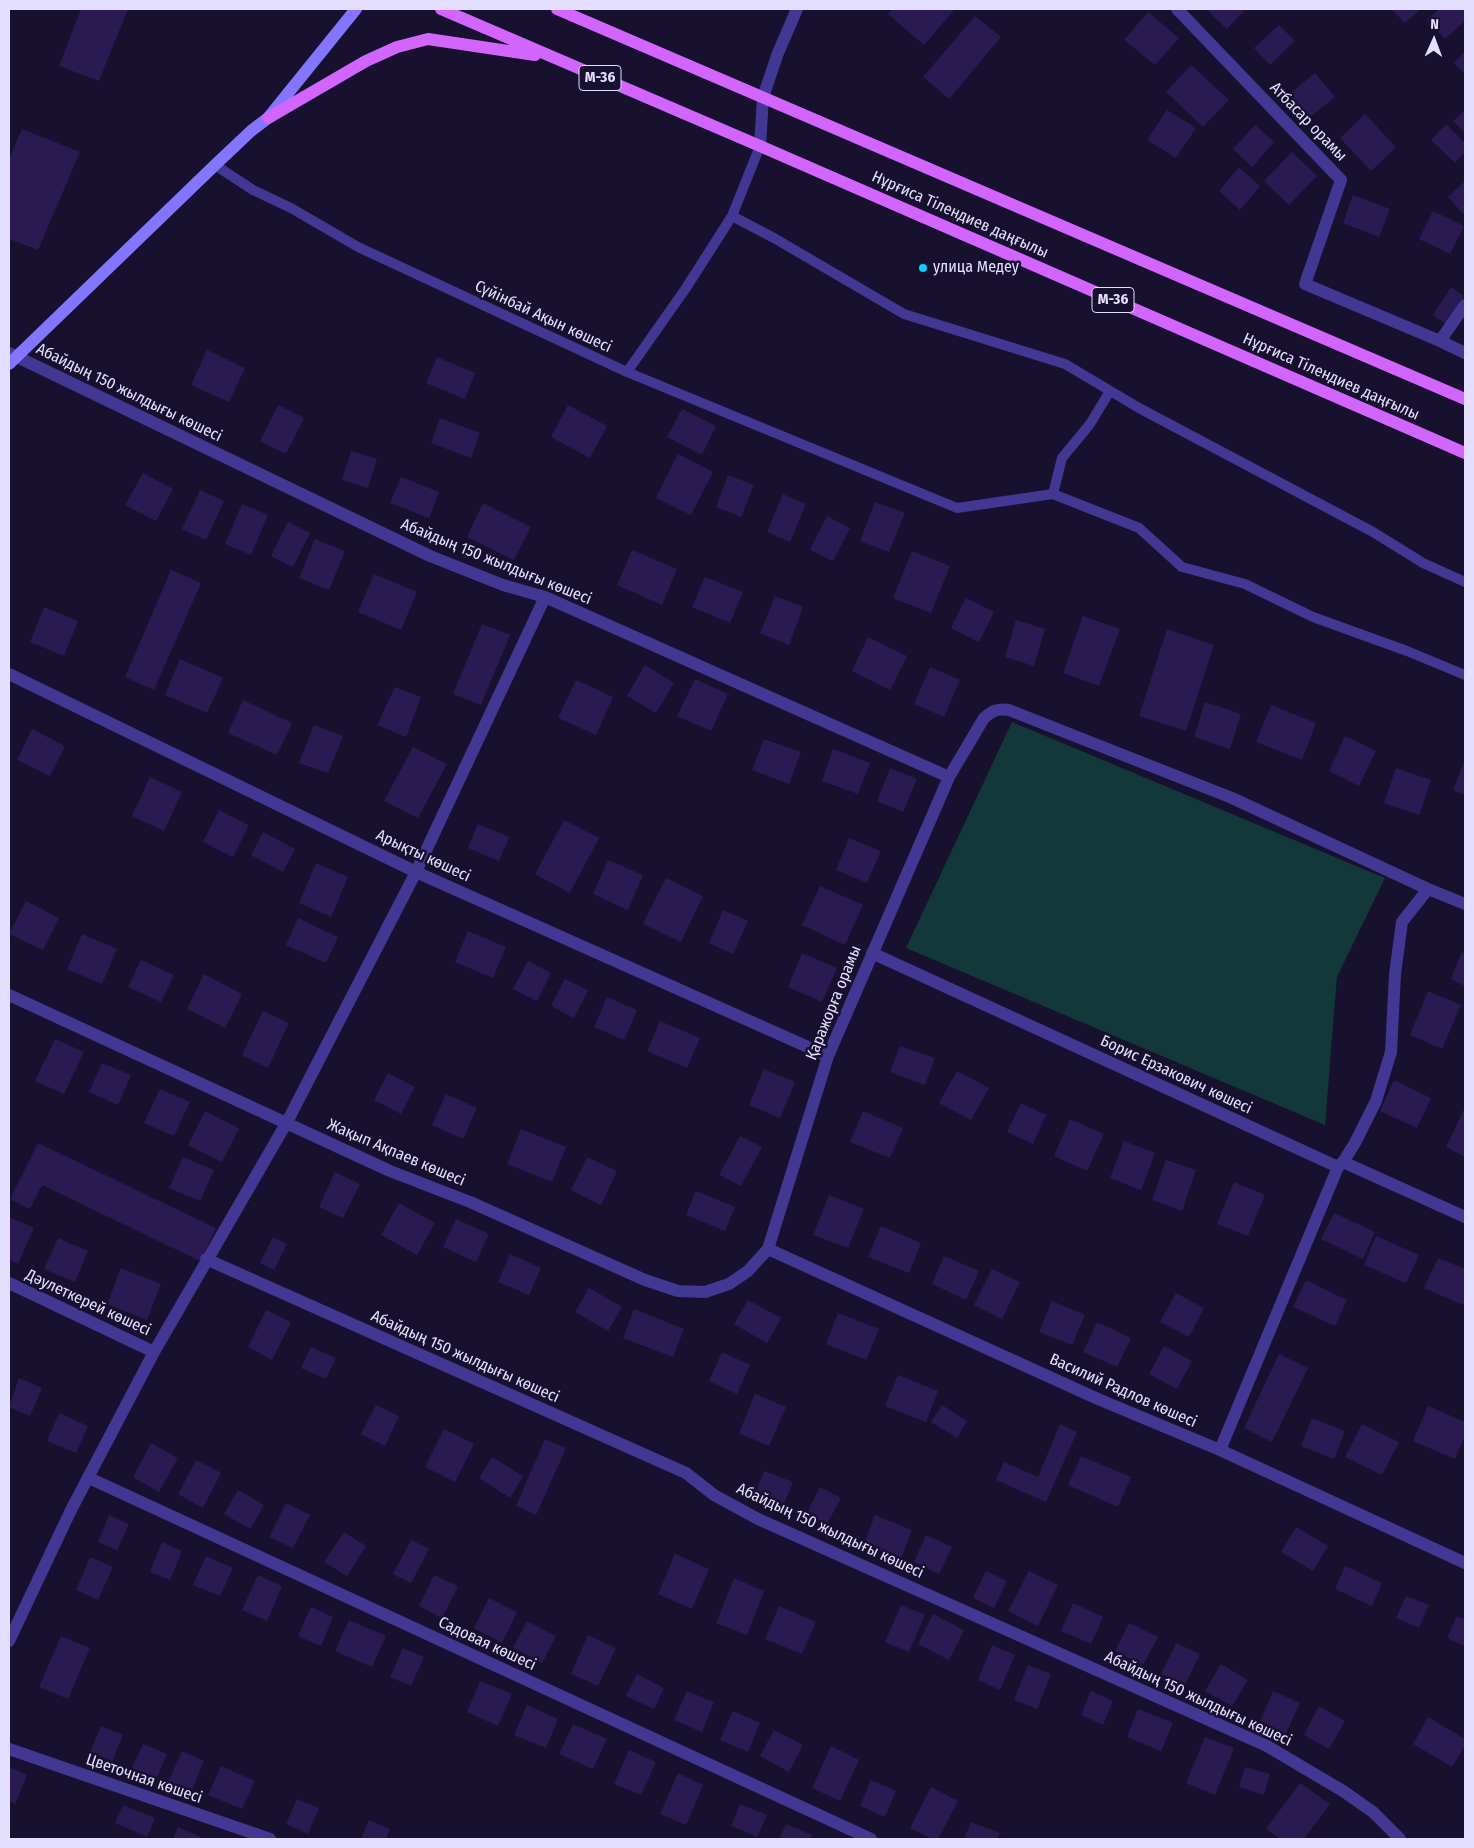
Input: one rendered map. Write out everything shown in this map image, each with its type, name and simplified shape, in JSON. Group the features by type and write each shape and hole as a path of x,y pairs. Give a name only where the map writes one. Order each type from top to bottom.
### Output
{"main road":[{"name":"Нұрғиса Тілендиев даңғылы","path":"441,9 1465,453"},
{"name":"Нұрғиса Тілендиев даңғылы","path":"558,9 1465,399"},
{"path":"268,118 366,61 397,47 428,39 554,58"}],"street":[{"path":"12,358 251,131 268,118 356,9"},
{"path":"760,146 763,97 778,53 797,9"},
{"name":"Атбасар орамы","path":"1177,9 1341,180 1305,284 1465,353"},
{"path":"1440,341 1465,304"},
{"name":"Абайдың 150 жылдығы көшесі","path":"12,358 430,556 503,585 545,597 949,776"},
{"path":"9,1640 71,1510 154,1352 206,1259 287,1122 416,872 545,597"},
{"name":"Арықты көшесі","path":"9,674 416,872 828,1056"},
{"name":"Қаражорға орамы","path":"768,1249 828,1056 949,776 984,718 992,711 1000,709 1009,710 1232,798 1428,889 1465,904"},
{"path":"1220,1450 1341,1165 1355,1143 1376,1101 1391,1052 1394,974 1402,922 1428,889"},
{"name":"Борис Ерзакович көшесі","path":"872,952 1341,1165 1465,1217"},
{"name":"Жақып Ақпаев көшесі","path":"9,995 390,1171 470,1202 645,1280 678,1290 705,1292 729,1284 748,1271 768,1249"},
{"name":"Василий Радлов көшесі","path":"768,1249 1098,1399 1220,1450 1465,1563"},
{"name":"Абайдың 150 жылдығы көшесі","path":"206,1259 686,1473 714,1494 758,1519 1266,1746 1343,1791 1373,1812 1400,1839"},
{"name":"Дәулеткерей көшесі","path":"9,1283 154,1352"},
{"name":"Садовая көшесі","path":"89,1478 871,1839"},
{"name":"Цветочная көшесі","path":"9,1749 270,1839"}],"lane":[{"path":"627,372 686,288 732,216 760,146"},
{"name":"Сүйінбай Ақын көшесі","path":"215,165 253,190 291,208 358,247 627,372 957,508 1053,494"},
{"path":"732,216 774,238 904,314 1066,364 1165,422 1373,532 1423,563 1465,582"},
{"path":"1110,391 1090,424 1062,458 1053,494 1139,528 1182,567 1245,584 1313,618 1407,651 1465,676"}],"green space":[{"path":"1012,722 1385,878 1337,977 1325,1125 906,948"}],"building":[{"path":"81,9 128,9 99,81 59,66"},
{"path":"892,9 955,9 924,45 888,14"},
{"path":"1206,9 1246,9 1227,29"},
{"path":"1391,9 1421,9 1405,23"},
{"path":"1439,9 1462,9 1465,12 1465,21 1445,39 1427,20"},
{"path":"1148,12 1179,38 1155,65 1124,40"},
{"path":"975,16 1001,37 949,99 923,77"},
{"path":"1279,25 1295,41 1270,65 1254,48"},
{"path":"1465,51 1465,74 1454,63"},
{"path":"1191,65 1229,100 1203,127 1166,92"},
{"path":"1315,73 1335,97 1309,118 1289,94"},
{"path":"1167,110 1196,128 1176,158 1147,140"},
{"path":"1465,110 1465,133 1453,121"},
{"path":"1365,114 1396,147 1371,171 1340,138"},
{"path":"1446,124 1465,143 1465,152 1455,163 1431,140"},
{"path":"1255,125 1274,142 1252,167 1233,149"},
{"path":"22,129 80,152 38,250 9,239 9,159"},
{"path":"1292,152 1317,176 1289,205 1264,181"},
{"path":"1239,167 1260,186 1240,210 1219,191"},
{"path":"1465,181 1465,216 1448,197"},
{"path":"1353,195 1390,209 1379,237 1343,223"},
{"path":"1433,211 1464,226 1450,254 1419,239"},
{"path":"1451,287 1464,296 1446,324 1433,315"},
{"path":"207,350 245,368 229,402 191,385"},
{"path":"437,357 475,373 465,399 426,383"},
{"path":"278,405 304,418 286,454 260,441"},
{"path":"568,405 607,426 590,458 551,437"},
{"path":"682,409 716,426 702,455 667,437"},
{"path":"440,418 480,433 471,458 431,443"},
{"path":"351,451 377,459 368,488 342,480"},
{"path":"678,454 713,472 691,515 656,498"},
{"path":"143,473 173,489 156,521 125,505"},
{"path":"728,475 754,485 741,517 716,507"},
{"path":"401,477 439,492 429,518 390,503"},
{"path":"200,490 224,501 206,540 182,529"},
{"path":"783,494 806,504 790,542 767,532"},
{"path":"875,502 905,513 889,552 860,541"},
{"path":"483,503 531,527 514,560 467,537"},
{"path":"242,504 268,515 251,555 225,544"},
{"path":"827,516 850,528 833,561 810,550"},
{"path":"288,522 310,533 293,567 271,556"},
{"path":"315,539 345,551 329,590 299,578"},
{"path":"632,550 677,569 662,605 617,585"},
{"path":"912,551 950,566 931,613 893,598"},
{"path":"171,570 201,583 154,690 125,677"},
{"path":"374,574 417,592 401,630 358,612"},
{"path":"705,577 743,592 730,623 692,607"},
{"path":"775,596 803,607 789,645 760,633"},
{"path":"966,598 994,612 979,642 951,628"},
{"path":"44,607 78,621 64,656 30,642"},
{"path":"1083,616 1120,629 1099,686 1063,673"},
{"path":"1016,620 1045,629 1034,666 1005,657"},
{"path":"482,624 510,635 481,705 453,694"},
{"path":"1167,629 1214,645 1186,731 1139,716"},
{"path":"868,637 907,656 890,690 852,671"},
{"path":"180,659 223,678 207,713 165,695"},
{"path":"645,665 674,683 656,713 627,696"},
{"path":"930,667 960,680 944,717 914,704"},
{"path":"695,679 728,694 711,731 677,716"},
{"path":"576,680 613,697 596,735 558,718"},
{"path":"395,687 421,697 406,737 377,725"},
{"path":"243,700 292,723 277,755 228,733"},
{"path":"1205,702 1241,714 1230,749 1194,737"},
{"path":"1271,705 1316,723 1302,760 1256,742"},
{"path":"314,725 343,736 328,773 299,763"},
{"path":"32,729 65,746 50,776 17,760"},
{"path":"1345,736 1376,751 1359,786 1329,771"},
{"path":"764,739 801,752 789,784 752,770"},
{"path":"413,747 447,764 418,818 384,801"},
{"path":"833,749 870,763 858,794 822,781"},
{"path":"1465,760 1465,795 1453,790"},
{"path":"890,768 917,779 903,812 877,801"},
{"path":"1396,768 1431,780 1419,815 1384,803"},
{"path":"150,777 182,792 164,831 132,816"},
{"path":"219,810 249,825 233,857 203,842"},
{"path":"564,820 599,838 570,893 535,874"},
{"path":"478,824 509,837 499,861 468,848"},
{"path":"263,832 295,849 283,872 251,855"},
{"path":"849,838 881,851 867,883 836,870"},
{"path":"608,860 643,875 628,910 593,894"},
{"path":"316,863 348,877 331,917 299,903"},
{"path":"666,878 703,896 681,942 643,924"},
{"path":"820,886 863,905 845,945 802,925"},
{"path":"26,901 59,918 43,950 9,934"},
{"path":"723,910 748,921 733,954 709,943"},
{"path":"298,918 338,937 326,963 286,945"},
{"path":"468,931 506,947 493,978 455,962"},
{"path":"82,934 117,949 102,984 67,969"},
{"path":"1462,952 1465,954 1465,986 1451,979"},
{"path":"802,953 837,968 822,1002 788,987"},
{"path":"141,960 174,975 161,1002 128,987"},
{"path":"528,961 551,973 537,1001 513,989"},
{"path":"204,974 242,994 225,1028 187,1009"},
{"path":"565,979 588,990 574,1018 551,1006"},
{"path":"1428,991 1461,1005 1442,1049 1410,1035"},
{"path":"607,997 637,1010 624,1040 594,1027"},
{"path":"263,1011 289,1023 268,1068 242,1055"},
{"path":"660,1021 700,1038 687,1068 647,1051"},
{"path":"55,1039 84,1052 64,1094 35,1081"},
{"path":"900,1046 935,1058 925,1085 890,1072"},
{"path":"102,1063 131,1075 118,1105 89,1092"},
{"path":"764,1069 795,1082 780,1118 749,1105"},
{"path":"957,1071 989,1088 971,1120 939,1103"},
{"path":"388,1073 415,1087 401,1114 374,1100"},
{"path":"1394,1080 1431,1098 1417,1128 1380,1111"},
{"path":"160,1089 190,1102 174,1136 144,1123"},
{"path":"446,1094 477,1108 463,1139 432,1125"},
{"path":"1021,1103 1046,1115 1033,1144 1007,1132"},
{"path":"1465,1107 1465,1157 1446,1147"},
{"path":"205,1111 239,1128 222,1162 188,1145"},
{"path":"863,1111 903,1128 890,1158 850,1142"},
{"path":"1070,1119 1104,1134 1087,1171 1054,1156"},
{"path":"521,1129 566,1147 552,1182 507,1164"},
{"path":"740,1136 762,1147 741,1186 719,1175"},
{"path":"1124,1141 1155,1153 1141,1190 1110,1178"},
{"path":"38,1143 216,1228 200,1261 42,1185 30,1209 10,1199"},
{"path":"183,1157 214,1170 200,1201 169,1188"},
{"path":"587,1157 617,1171 601,1205 571,1190"},
{"path":"1166,1160 1196,1170 1182,1211 1152,1200"},
{"path":"335,1172 360,1184 343,1218 319,1207"},
{"path":"1234,1182 1265,1195 1248,1236 1217,1224"},
{"path":"696,1191 735,1207 725,1231 686,1215"},
{"path":"829,1195 864,1209 848,1248 813,1235"},
{"path":"399,1203 435,1223 417,1255 381,1235"},
{"path":"1334,1213 1375,1232 1363,1259 1321,1239"},
{"path":"9,1217 34,1228 18,1264 9,1260"},
{"path":"456,1219 489,1234 476,1262 443,1247"},
{"path":"881,1226 921,1243 909,1273 868,1257"},
{"path":"1376,1236 1419,1255 1406,1283 1364,1265"},
{"path":"273,1237 287,1244 274,1270 260,1263"},
{"path":"58,1238 88,1251 75,1282 44,1269"},
{"path":"510,1254 541,1268 529,1295 498,1282"},
{"path":"944,1256 979,1271 966,1300 932,1284"},
{"path":"1438,1258 1465,1269 1465,1301 1463,1305 1424,1288"},
{"path":"121,1268 161,1284 147,1320 107,1304"},
{"path":"992,1269 1020,1282 1002,1319 974,1305"},
{"path":"1306,1280 1347,1300 1335,1326 1293,1307"},
{"path":"589,1288 622,1307 608,1331 575,1312"},
{"path":"1176,1293 1204,1308 1189,1337 1160,1322"},
{"path":"748,1300 781,1318 767,1343 734,1324"},
{"path":"1052,1301 1085,1315 1072,1345 1039,1332"},
{"path":"634,1309 684,1329 673,1357 623,1338"},
{"path":"266,1310 291,1322 272,1360 248,1347"},
{"path":"838,1313 879,1329 866,1360 826,1344"},
{"path":"1097,1322 1131,1338 1117,1367 1083,1352"},
{"path":"1164,1346 1192,1361 1177,1389 1149,1374"},
{"path":"311,1347 336,1358 326,1379 301,1368"},
{"path":"722,1352 750,1365 737,1394 709,1381"},
{"path":"1279,1354 1308,1368 1272,1442 1244,1428"},
{"path":"898,1375 938,1391 926,1422 885,1406"},
{"path":"19,1378 42,1388 30,1416 9,1407"},
{"path":"755,1394 786,1407 769,1446 739,1433"},
{"path":"376,1405 399,1416 385,1446 361,1434"},
{"path":"942,1405 967,1421 957,1438 931,1422"},
{"path":"1428,1406 1465,1422 1465,1435 1455,1459 1413,1441"},
{"path":"59,1413 88,1426 76,1453 47,1441"},
{"path":"1312,1418 1345,1431 1334,1459 1301,1446"},
{"path":"1060,1424 1077,1432 1046,1502 996,1480 1004,1462 1038,1477"},
{"path":"1362,1424 1399,1442 1382,1475 1345,1457"},
{"path":"444,1429 474,1444 455,1482 425,1467"},
{"path":"545,1439 566,1448 536,1515 516,1506"},
{"path":"151,1443 178,1458 159,1492 133,1477"},
{"path":"1081,1456 1131,1477 1118,1507 1068,1485"},
{"path":"492,1457 523,1476 510,1498 479,1478"},
{"path":"196,1460 221,1473 203,1508 178,1494"},
{"path":"764,1471 793,1482 782,1509 754,1497"},
{"path":"820,1487 841,1498 826,1526 806,1515"},
{"path":"238,1490 264,1505 250,1529 224,1514"},
{"path":"286,1503 310,1515 293,1548 269,1537"},
{"path":"109,1515 129,1524 117,1550 98,1542"},
{"path":"875,1515 912,1530 901,1558 864,1544"},
{"path":"1296,1527 1328,1546 1313,1571 1281,1552"},
{"path":"344,1532 366,1546 347,1576 324,1562"},
{"path":"926,1535 952,1547 939,1574 914,1562"},
{"path":"411,1540 429,1549 411,1583 393,1574"},
{"path":"162,1542 182,1551 170,1580 150,1572"},
{"path":"675,1554 709,1569 692,1609 658,1594"},
{"path":"206,1556 233,1568 220,1596 193,1585"},
{"path":"90,1557 113,1567 98,1600 76,1590"},
{"path":"1345,1566 1382,1583 1372,1606 1335,1589"},
{"path":"986,1571 1007,1581 994,1608 973,1598"},
{"path":"1029,1571 1058,1585 1038,1626 1008,1611"},
{"path":"258,1575 282,1586 267,1621 242,1610"},
{"path":"434,1575 458,1586 442,1618 419,1606"},
{"path":"734,1578 764,1591 747,1635 716,1623"},
{"path":"1406,1596 1429,1605 1419,1628 1396,1618"},
{"path":"489,1598 517,1612 502,1643 474,1628"},
{"path":"1073,1603 1103,1617 1091,1644 1061,1631"},
{"path":"901,1605 925,1615 909,1652 885,1642"},
{"path":"779,1606 816,1622 802,1654 765,1639"},
{"path":"311,1607 333,1617 321,1646 298,1636"},
{"path":"933,1614 964,1630 949,1660 918,1644"},
{"path":"1457,1616 1465,1620 1465,1646 1447,1638"},
{"path":"349,1620 386,1636 372,1667 335,1651"},
{"path":"527,1621 556,1636 542,1663 513,1648"},
{"path":"1129,1623 1158,1637 1143,1665 1115,1651"},
{"path":"588,1635 616,1648 598,1686 571,1674"},
{"path":"61,1636 90,1648 68,1699 39,1687"},
{"path":"1176,1643 1200,1654 1185,1685 1161,1674"},
{"path":"992,1645 1015,1655 1000,1690 978,1680"},
{"path":"403,1648 424,1657 411,1686 390,1677"},
{"path":"1221,1664 1248,1680 1232,1706 1205,1691"},
{"path":"1028,1665 1051,1674 1037,1709 1014,1700"},
{"path":"637,1674 664,1688 654,1709 626,1696"},
{"path":"480,1681 512,1694 498,1726 467,1712"},
{"path":"687,1691 714,1702 702,1732 674,1720"},
{"path":"1091,1691 1113,1701 1103,1725 1081,1715"},
{"path":"1273,1691 1300,1703 1285,1735 1259,1723"},
{"path":"527,1705 558,1719 546,1748 514,1735"},
{"path":"1319,1706 1345,1721 1329,1749 1304,1735"},
{"path":"1138,1709 1173,1723 1161,1751 1127,1737"},
{"path":"733,1711 760,1723 748,1752 720,1740"},
{"path":"1428,1717 1465,1739 1465,1745 1452,1767 1413,1744"},
{"path":"573,1724 607,1739 593,1769 559,1754"},
{"path":"101,1726 123,1735 112,1761 90,1752"},
{"path":"774,1730 803,1745 789,1772 760,1756"},
{"path":"1205,1737 1234,1748 1215,1795 1186,1783"},
{"path":"143,1744 167,1754 157,1778 132,1768"},
{"path":"831,1746 859,1760 840,1801 812,1788"},
{"path":"629,1750 656,1762 641,1795 614,1784"},
{"path":"182,1751 204,1761 191,1792 168,1782"},
{"path":"221,1766 255,1781 242,1809 208,1795"},
{"path":"9,1767 27,1775 15,1804 9,1801"},
{"path":"1245,1767 1270,1774 1264,1795 1239,1787"},
{"path":"678,1773 703,1785 686,1825 660,1814"},
{"path":"871,1780 896,1791 885,1817 860,1806"},
{"path":"1300,1783 1330,1804 1304,1839 1280,1839 1266,1829"},
{"path":"931,1787 958,1801 938,1839 932,1839 910,1828"},
{"path":"297,1799 319,1808 308,1834 286,1824"},
{"path":"740,1804 767,1815 757,1837 731,1826"},
{"path":"123,1805 155,1818 147,1837 115,1823"},
{"path":"369,1820 390,1829 386,1839 361,1839"},
{"path":"971,1822 1000,1833 997,1839 964,1839"},
{"path":"786,1824 812,1835 810,1839 779,1839"},
{"path":"178,1827 203,1838 203,1839 173,1839"}],"place":[{"name":"улица Медеу","path":"923,268"}]}
